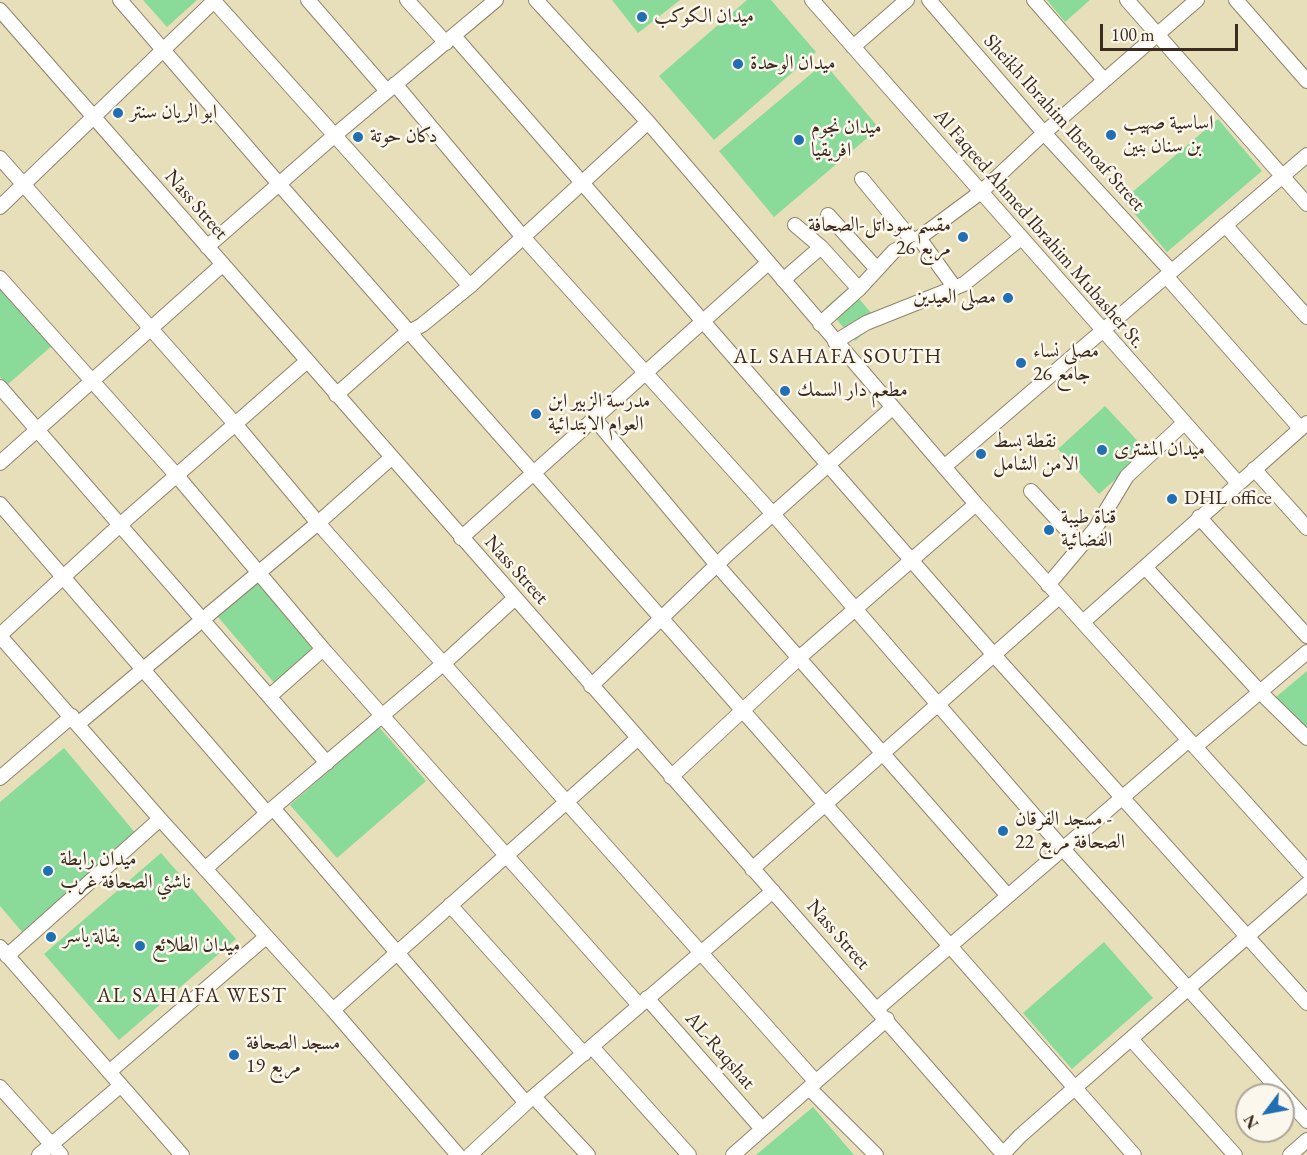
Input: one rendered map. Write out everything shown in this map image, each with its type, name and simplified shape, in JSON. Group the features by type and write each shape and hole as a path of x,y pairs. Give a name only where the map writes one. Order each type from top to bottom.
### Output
{"street":[{"path":"120,0 279,184 1134,1155"},
{"path":"308,0 391,87 773,514 1064,850 1307,1121"},
{"path":"407,0 450,40 581,180 994,655 1307,1003"},
{"path":"207,247 391,87 496,0"},
{"path":"536,0 648,122 976,504 1307,871"},
{"name":"Al Faqeed Ahmed Ibrahim Mubasher St.","path":"812,0 1238,483"},
{"path":"853,47 908,0"},
{"name":"Sheikh Ibrahim Ibenoaf Street","path":"929,0 1304,426"},
{"path":"1034,0 1104,80"},
{"path":"1127,0 1160,34 1307,204"},
{"path":"820,324 839,309 894,251 916,239 981,192 1044,133 1197,0"},
{"path":"1236,0 1307,81"},
{"path":"0,207 214,1 470,286"},
{"name":"Nass Street","path":"0,10 94,115 460,538 882,1014 1003,1155"},
{"path":"336,395 410,332 422,326 470,286 581,180 648,122"},
{"path":"944,467 1307,154"},
{"path":"0,158 236,425 318,523 876,1155"},
{"path":"862,179 916,239 955,288"},
{"path":"828,215 877,269"},
{"path":"795,225 821,247 859,289"},
{"path":"1225,225 1307,317"},
{"path":"835,342 852,330 970,280 1021,238"},
{"path":"783,280 821,247"},
{"path":"460,538 768,263"},
{"path":"0,463 222,265"},
{"name":"AL-Raqshat","path":"0,278 178,477 323,649 505,856 762,1129"},
{"path":"839,309 852,330"},
{"path":"306,362 178,477 121,524 0,635 160,819 333,1010 458,1155"},
{"path":"0,387 327,763"},
{"path":"591,686 717,565 892,408"},
{"path":"594,418 717,565 1008,896"},
{"path":"1048,585 1097,525 1127,476 1184,423"},
{"path":"1083,622 1304,426"},
{"path":"0,778 142,669 318,523 391,458"},
{"path":"1254,469 1307,528"},
{"path":"1031,491 1081,545"},
{"path":"0,504 142,669 395,953 530,1100 588,1155"},
{"path":"671,777 800,657 976,504"},
{"path":"1199,517 1307,636"},
{"path":"1145,567 1260,692 1307,738"},
{"path":"753,868 1059,597"},
{"path":"205,869 270,810 443,664 515,598"},
{"path":"270,696 323,649"},
{"path":"733,1155 812,1085 949,947 1123,798 1260,692 1307,652"},
{"path":"333,1010 637,740"},
{"path":"160,819 3,951 182,1155"},
{"path":"1003,1155 1020,1136 1307,884"},
{"path":"480,1152 530,1100 772,891"},
{"path":"450,905 689,1155"},
{"path":"109,1072 266,937"},
{"path":"1131,1039 1234,1155"},
{"path":"39,1155 120,1086"},
{"path":"0,1087 61,1155"},
{"path":"1290,1155 1307,1140"}],"green space":[{"path":"143,0 197,0 167,27"},
{"name":"ميدان الكوكب","path":"612,0 680,0 638,33"},
{"name":"ميدان الوحدة","path":"747,0 771,0 816,52 714,140 659,76"},
{"path":"1047,0 1090,0 1065,22"},
{"name":"ميدان نجوم افريقيا","path":"824,63 879,128 774,217 719,151"},
{"path":"1218,119 1262,171 1167,252 1123,200"},
{"path":"0,283 54,344 7,385 0,377"},
{"path":"849,287 878,321 855,341 826,307"},
{"name":"ميدان المشترى","path":"1105,406 1147,451 1099,494 1058,449"},
{"path":"261,571 324,646 277,686 213,611"},
{"path":"1307,671 1307,728 1276,697"},
{"path":"379,727 426,781 337,858 290,805"},
{"name":"ميدان رابطة ناشئي الصحافة غرب","path":"64,748 137,835 23,933 0,906 0,802"},
{"name":"ميدان الطلائع","path":"161,853 236,939 119,1040 44,954"},
{"path":"1104,942 1153,998 1072,1069 1023,1013"},
{"path":"813,1107 854,1155 756,1155"}],"place":[{"name":"ميدان الكوكب","path":"642,17"},
{"name":"ميدان الوحدة","path":"738,64"},
{"name":"ابو الريان سنتر","path":"118,113"},
{"name":"اساسية صهيب بن سنان بنين","path":"1111,135"},
{"name":"دكان حوتة","path":"358,137"},
{"name":"ميدان نجوم افريقيا","path":"799,140"},
{"name":"مقسم سوداتل-الصحافة مربع 26","path":"963,237"},
{"name":"مصلى العيدين","path":"1008,298"},
{"name":"مصلى نساء جامع 26","path":"1021,363"},
{"name":"مطعم دار السمك","path":"785,391"},
{"name":"مدرسة الزبير ابن العوام الابتدائية","path":"536,414"},
{"name":"ميدان المشترى","path":"1102,450"},
{"name":"نقطة بسط الامن الشامل","path":"981,454"},
{"name":"DHL office","path":"1172,499"},
{"name":"قناة طيبة الفضائية","path":"1049,530"},
{"name":"مسجد الفرقان - الصحافة مربع 22","path":"1003,831"},
{"name":"ميدان رابطة ناشئي الصحافة غرب","path":"48,871"},
{"name":"بقالة ياسر","path":"51,937"},
{"name":"ميدان الطلائع","path":"140,946"},
{"name":"مسجد الصحافة مربع 19","path":"234,1055"}],"district":[{"name":"AL SAHAFA SOUTH","path":"838,357"},
{"name":"AL SAHAFA WEST","path":"192,996"}]}
